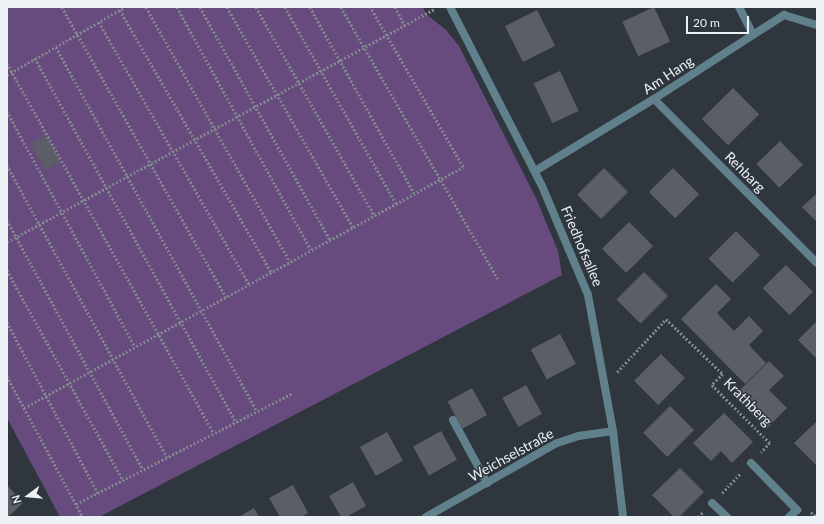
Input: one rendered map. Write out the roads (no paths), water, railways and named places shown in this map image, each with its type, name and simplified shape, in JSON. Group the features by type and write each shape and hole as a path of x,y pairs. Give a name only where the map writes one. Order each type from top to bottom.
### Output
{"street":[{"name":"Friedhofsallee","path":"450,7 535,171 588,295 613,431 623,517"},
{"path":"739,7 753,35"},
{"name":"Am Hang","path":"535,171 654,99 784,15 817,25"},
{"name":"Rehbarg","path":"654,99 817,263"},
{"path":"453,420 487,483"},
{"name":"Weichselstraße","path":"426,517 557,443 578,436 613,431"},
{"path":"751,463 797,510 789,517"},
{"path":"712,503 727,517"}]}
